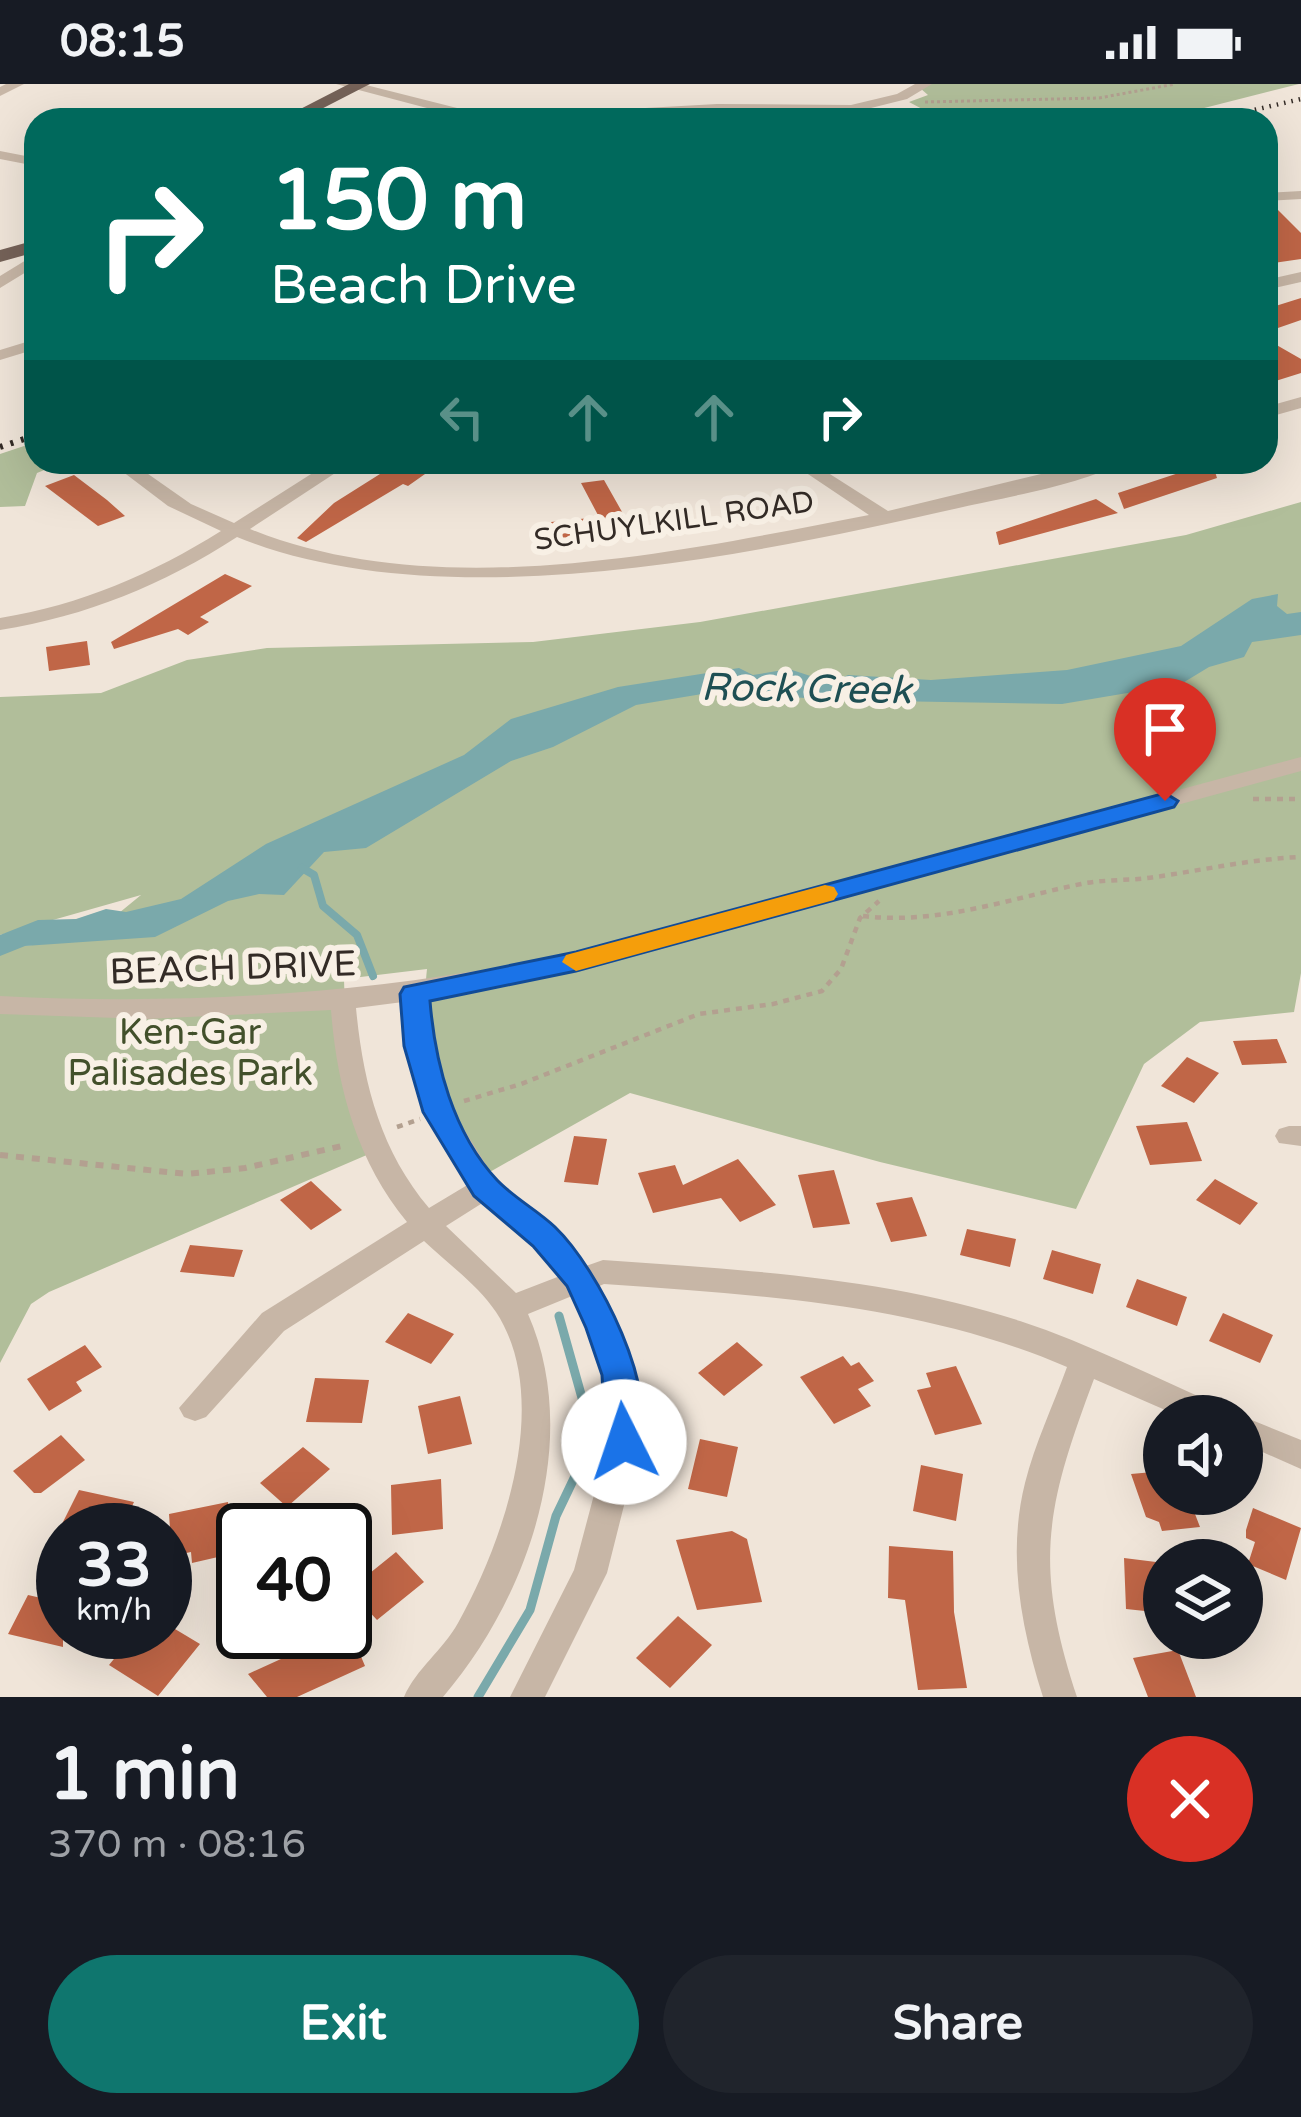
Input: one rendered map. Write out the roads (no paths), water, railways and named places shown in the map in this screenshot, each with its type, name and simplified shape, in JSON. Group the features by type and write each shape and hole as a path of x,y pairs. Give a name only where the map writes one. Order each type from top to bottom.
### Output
{"main road":[{"path":"310,108 354,85"}],"street":[{"path":"0,92 17,84"},
{"path":"830,108 895,98 925,84"},
{"path":"354,85 429,108"},
{"name":"SCHUYLKILL ROAD","path":"136,474 188,510 232,531 365,565 414,571 543,573 633,563 968,504 1069,474"},
{"path":"0,624 35,621 115,599 324,474"},
{"path":"818,474 886,518"},
{"name":"BEACH DRIVE","path":"0,1005 177,1010 344,1004 415,994 576,962 1301,764"},
{"path":"415,994 418,1046 439,1112 485,1187 544,1237 580,1278 619,1375 624,1442 590,1573 527,1697"},
{"path":"344,1004 348,1068 368,1138 426,1225 510,1307 526,1340 539,1404 526,1500 470,1635 421,1697"},
{"path":"195,1408 274,1322 485,1187"},
{"path":"510,1307 603,1272 665,1273 908,1305 1016,1332 1164,1395"},
{"path":"1060,1697 1042,1644 1032,1549 1037,1500 1085,1360"},
{"path":"1263,1438 1301,1455"}],"water":[{"name":"Rock Creek","path":"1278,594 1277,606 1287,614 1301,612 1301,635 1252,642 1244,657 1209,667 1181,684 1062,704 829,700 720,691 636,705 553,747 511,761 366,848 324,852 284,895 259,894 228,901 155,937 25,946 0,956 0,935 38,920 76,919 106,909 126,912 181,899 266,844 464,755 511,719 618,687 739,668 753,675 789,669 832,683 848,675 931,680 1067,670 1181,646 1252,599"}],"waterway":[{"path":"302,868 314,875 323,906 357,935 373,976"},
{"path":"478,1697 530,1610 556,1516 578,1470 575,1454 582,1440 584,1405 559,1316"}],"railway":[{"path":"1262,108 1301,99"},
{"path":"0,447 24,439"}],"park label":[{"name":"Ken-Gar Palisades Park","path":"190,1052"}]}
